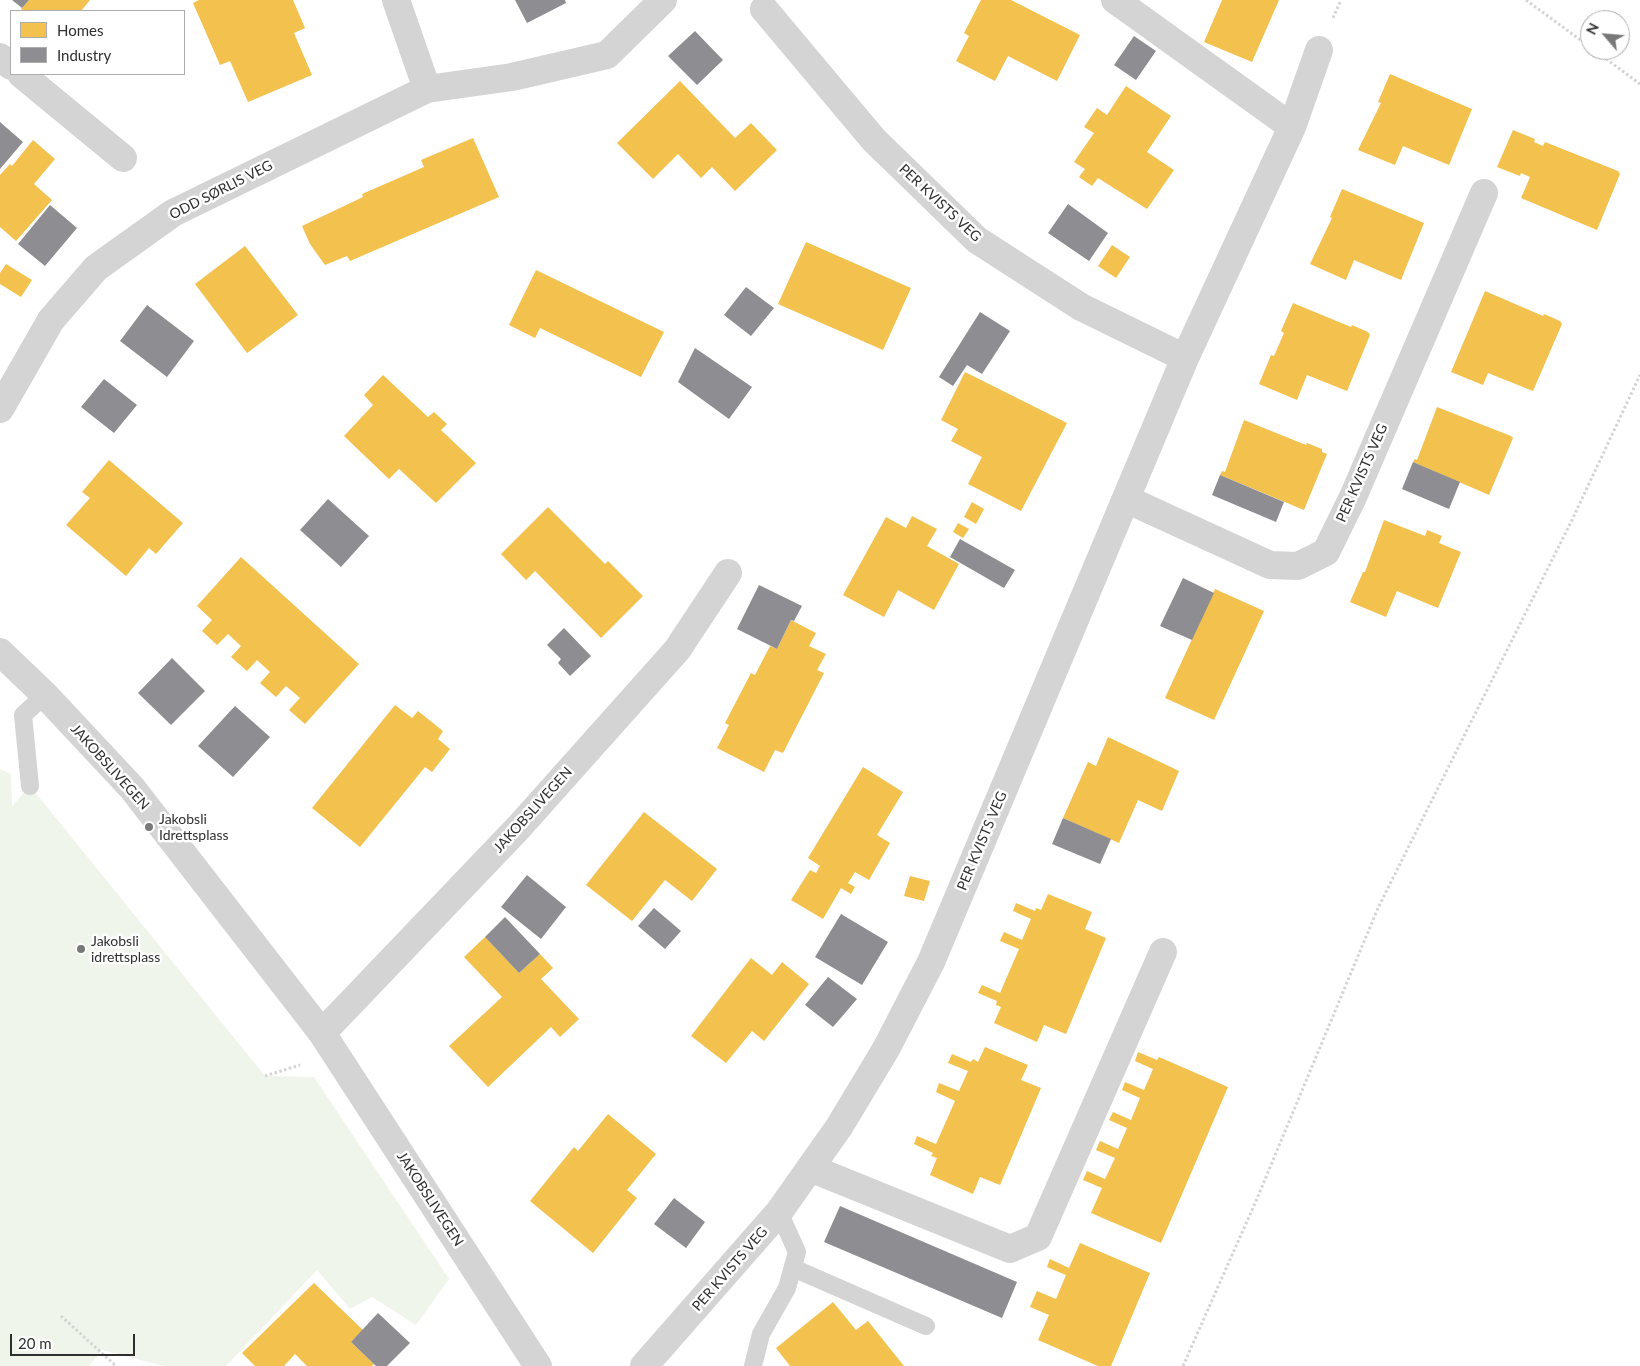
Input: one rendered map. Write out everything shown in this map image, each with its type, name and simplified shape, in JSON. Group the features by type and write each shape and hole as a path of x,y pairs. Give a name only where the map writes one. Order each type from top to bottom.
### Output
{"street":[{"path":"396,0 426,88"},
{"name":"ODD SØRLIS VEG","path":"0,409 51,320 96,268 173,212 426,88 512,77 607,55 663,0"},
{"path":"1115,0 1292,127"},
{"name":"PER KVISTS VEG","path":"764,9 874,140 977,240 1081,307 1185,358"},
{"name":"PER KVISTS VEG","path":"644,1366 779,1212 839,1127 886,1049 930,962 1185,358 1292,127 1318,50"},
{"path":"0,57 10,65"},
{"path":"21,75 123,158"},
{"name":"PER KVISTS VEG","path":"1126,499 1270,565 1298,566 1326,552 1353,497 1484,193"},
{"name":"JAKOBSLIVEGEN","path":"322,1033 519,827 677,650 728,573"},
{"name":"JAKOBSLIVEGEN","path":"0,652 45,695 132,788 322,1033 538,1366"},
{"path":"810,1168 1010,1249 1038,1237 1163,952"}],"lane":[{"path":"30,786 23,714 45,695"},
{"path":"753,1366 761,1334 787,1288 797,1252 779,1212"},
{"path":"793,1268 926,1326"}],"path":[{"path":"1526,0 1580,40"},
{"path":"1608,60 1640,84"},
{"path":"1183,1366 1256,1201 1378,908 1572,520 1640,375"},
{"path":"62,1316 116,1366"}],"shaded area":[{"path":"0,769 11,774 12,806 30,786 265,1076 314,1077 449,1279 416,1325 372,1297 350,1309 317,1270 226,1366 164,1366 102,1350 89,1366 0,1366"}],"building: Homes":[{"path":"29,0 90,0 82,10 21,9"},
{"path":"199,0 293,0 305,28 294,33 312,75 248,102 230,61 220,65 193,3"},
{"path":"981,0 1011,0 1080,35 1057,81 1008,56 995,81 956,61 969,36 964,33"},
{"path":"1222,0 1279,0 1252,62 1204,42"},
{"path":"1390,74 1472,109 1449,165 1403,146 1395,165 1358,150 1381,103 1378,102"},
{"path":"680,81 735,138 751,123 777,150 735,191 712,167 701,178 678,154 653,179 617,143"},
{"path":"1126,86 1171,116 1147,152 1174,170 1147,209 1098,178 1092,186 1079,177 1085,169 1074,162 1094,133 1084,127 1097,108 1107,115"},
{"path":"1513,130 1535,139 1534,142 1543,146 1545,142 1618,171 1620,174 1597,230 1521,198 1530,177 1521,173 1520,176 1497,167"},
{"path":"473,138 499,197 350,261 347,256 325,265 310,244 302,226 363,197 362,194 424,167 421,160"},
{"path":"33,140 55,159 34,184 52,200 16,241 0,227 0,175 10,164 12,166"},
{"path":"1342,189 1424,223 1401,280 1354,260 1346,280 1310,264 1332,218 1330,217"},
{"path":"806,242 911,288 883,350 778,304"},
{"path":"1112,245 1130,257 1116,278 1098,266"},
{"path":"245,246 298,315 247,353 195,284"},
{"path":"6,264 32,280 21,297 0,284 0,273"},
{"path":"536,270 664,332 641,377 540,328 535,338 509,325"},
{"path":"1485,291 1543,316 1544,314 1560,321 1562,324 1533,391 1488,373 1483,385 1451,372"},
{"path":"1293,303 1351,327 1352,325 1368,332 1370,335 1347,391 1307,375 1297,400 1259,384 1271,355 1274,356 1284,333 1281,331"},
{"path":"965,372 1067,423 1021,511 968,484 982,457 951,441 958,429 941,420"},
{"path":"383,375 428,417 434,412 447,424 441,430 476,463 436,503 399,469 389,479 344,436 373,405 364,395"},
{"path":"1437,407 1513,438 1489,495 1413,462 1415,459 1417,460"},
{"path":"1244,420 1306,445 1307,443 1322,449 1322,452 1327,454 1304,510 1220,475 1222,471 1225,472"},
{"path":"109,460 183,523 156,554 149,548 126,576 66,525 90,498 82,492"},
{"path":"972,502 984,509 976,524 964,517"},
{"path":"548,507 605,564 608,561 643,596 601,638 535,571 526,580 501,554"},
{"path":"912,516 937,529 927,546 959,564 934,610 898,590 884,617 843,595 886,517 906,528"},
{"path":"1384,520 1425,536 1427,530 1442,536 1439,543 1461,552 1438,608 1397,591 1386,617 1350,602 1363,572 1365,572"},
{"path":"958,523 969,529 963,538 953,532"},
{"path":"241,557 359,664 305,724 289,710 300,698 286,686 276,697 260,683 270,672 257,660 247,671 231,657 241,646 228,634 217,645 202,631 212,620 197,606"},
{"path":"1215,589 1264,611 1214,720 1165,698"},
{"path":"791,620 816,633 809,646 826,654 817,670 824,673 783,753 775,750 764,772 717,748 729,725 725,723 751,673 755,675 770,646 777,649"},
{"path":"395,705 412,718 418,711 443,731 438,739 450,749 432,772 425,767 360,847 312,808"},
{"path":"1108,737 1179,771 1162,811 1138,800 1119,843 1063,818 1088,762 1096,766"},
{"path":"863,767 903,792 877,835 890,843 869,880 855,872 848,883 855,887 851,894 841,888 823,919 791,900 810,870 816,873 820,866 808,858"},
{"path":"644,812 717,869 692,901 665,880 632,921 586,885"},
{"path":"910,876 930,881 924,901 904,896"},
{"path":"1048,894 1092,912 1085,929 1106,938 1066,1034 1044,1025 1037,1042 994,1023 1001,1007 996,1005 997,1001 978,993 982,985 1000,993 1019,949 1000,941 1004,932 1022,940 1031,919 1013,911 1016,903 1035,911 1036,908 1041,910"},
{"path":"485,937 519,973 540,954 553,968 541,979 579,1019 560,1037 551,1027 488,1087 449,1046 502,997 464,957"},
{"path":"751,958 772,975 782,962 809,984 764,1041 752,1031 726,1063 691,1036"},
{"path":"985,1047 1028,1065 1021,1080 1041,1088 1000,1185 980,1177 973,1194 930,1175 937,1158 931,1156 933,1153 914,1144 917,1136 936,1144 955,1101 936,1092 939,1083 959,1091 968,1071 948,1063 952,1054 971,1062 973,1059 978,1062"},
{"path":"1138,1052 1157,1060 1159,1057 1228,1087 1161,1243 1091,1213 1102,1188 1083,1180 1087,1171 1105,1179 1115,1158 1096,1150 1100,1141 1118,1149 1127,1128 1109,1120 1113,1112 1131,1120 1140,1098 1122,1090 1125,1082 1144,1090 1153,1069 1135,1061"},
{"path":"608,1114 656,1154 627,1190 637,1198 593,1253 530,1201 574,1147 578,1151"},
{"path":"1080,1243 1150,1273 1111,1366 1098,1366 1038,1340 1049,1315 1030,1307 1033,1300 1037,1291 1056,1299 1066,1275 1047,1267 1050,1259 1069,1268"},
{"path":"314,1283 363,1330 351,1342 374,1364 372,1366 307,1366 295,1354 284,1366 255,1366 242,1353"},
{"path":"833,1302 856,1330 868,1321 904,1366 790,1366 776,1348"}],"building: Industry":[{"path":"12,0 29,0 22,8"},
{"path":"515,0 565,0 566,3 527,23"},
{"path":"695,31 723,60 697,85 668,56"},
{"path":"1134,36 1156,51 1136,80 1114,65"},
{"path":"0,122 23,142 0,169"},
{"path":"1068,204 1108,233 1089,261 1048,233"},
{"path":"50,205 77,228 45,266 18,244"},
{"path":"746,287 774,308 751,336 724,315"},
{"path":"147,305 194,341 167,377 120,341"},
{"path":"980,312 1010,331 982,374 967,365 953,386 939,377"},
{"path":"695,348 752,387 729,419 678,382"},
{"path":"104,379 137,405 114,433 81,407"},
{"path":"1413,462 1460,482 1449,509 1402,489"},
{"path":"1220,475 1284,502 1276,522 1212,495"},
{"path":"328,499 369,536 341,567 300,530"},
{"path":"960,539 1015,570 1004,588 950,557"},
{"path":"1183,578 1214,593 1192,640 1160,626"},
{"path":"759,585 802,606 794,621 791,620 777,649 737,629"},
{"path":"564,628 591,656 570,676 558,663 561,659 547,645"},
{"path":"172,658 205,691 171,725 138,693"},
{"path":"235,706 270,737 233,777 198,746"},
{"path":"1063,818 1111,839 1100,864 1052,844"},
{"path":"527,875 566,907 541,939 501,907"},
{"path":"654,908 681,931 665,949 638,926"},
{"path":"841,914 888,942 862,985 815,957"},
{"path":"505,917 540,954 519,973 485,937"},
{"path":"828,977 857,999 833,1027 805,1005"},
{"path":"674,1198 705,1222 686,1248 654,1224"},
{"path":"840,1206 1017,1282 1002,1318 824,1242"},
{"path":"378,1313 410,1343 387,1366 376,1366 351,1342"}],"place":[{"name":"Jakobsli Idrettsplass","path":"149,827"},
{"name":"Jakobsli idrettsplass","path":"81,949"}]}
